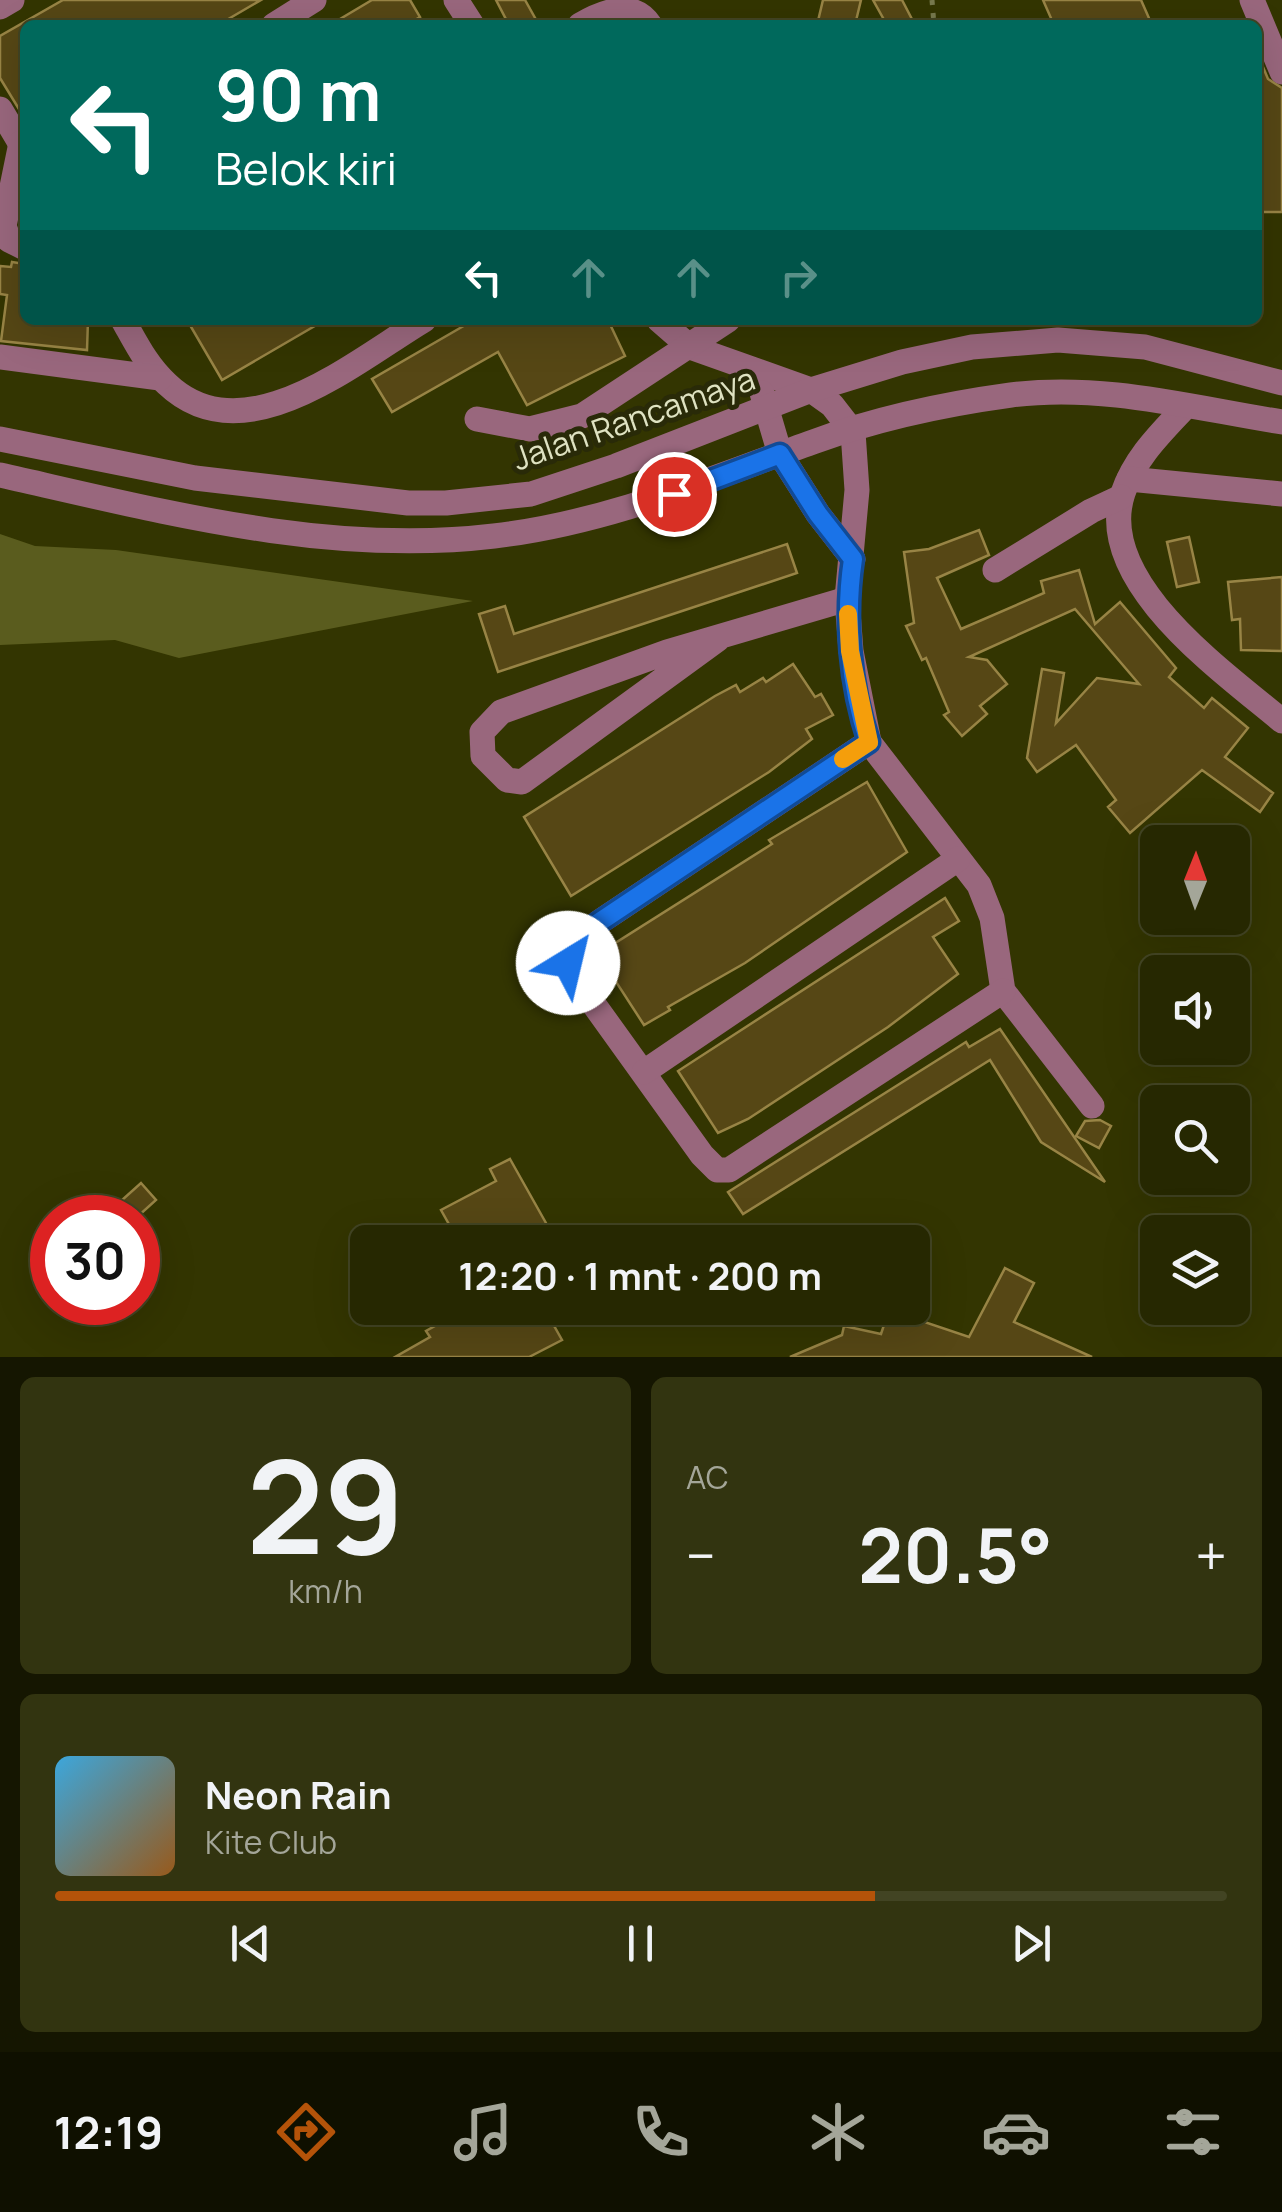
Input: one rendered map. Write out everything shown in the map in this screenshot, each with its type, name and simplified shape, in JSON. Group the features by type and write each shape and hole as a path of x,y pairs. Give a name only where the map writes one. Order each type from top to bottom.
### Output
{"street":[{"path":"0,7 12,0"},
{"path":"282,20 314,0"},
{"path":"590,20 621,5 636,8 646,20"},
{"path":"1262,24 1282,72"},
{"path":"0,110 20,142"},
{"path":"20,159 4,226 9,240 20,246"},
{"path":"126,325 160,378 187,399 204,406 262,410 301,394 416,325"},
{"path":"665,325 690,347 811,390 832,405 852,432 857,490 847,599 850,651 869,742 980,885 987,902 1002,991 1092,1106"},
{"path":"477,418 530,428 562,424 582,416 721,325"},
{"name":"Jalan Rancamaya","path":"0,439 196,478 390,501 446,503 544,490 811,390 936,354 1058,340 1144,347 1282,383"},
{"path":"0,356 160,378"},
{"path":"755,370 780,454 818,514 853,559"},
{"path":"0,475 242,526 357,538 445,540 514,533 612,513 780,454 910,414 1034,393 1101,394 1282,422"},
{"path":"994,570 1125,488 1149,447 1186,406"},
{"path":"1125,488 1282,494"},
{"path":"1125,488 1122,542 1134,578 1175,624 1282,721"},
{"path":"717,640 522,782 507,780 483,756 482,732 501,712 594,676 847,599"},
{"path":"869,742 598,923 569,951 572,974 717,1170 728,1170 1002,991"},
{"path":"644,1072 958,859"}],"shaded area":[{"path":"0,534 35,546 116,550 473,601 179,658 115,640 0,645"}],"building":[{"path":"63,0 261,0 227,20 28,20"},
{"path":"372,0 410,0 420,17 415,20 338,20"},
{"path":"496,0 525,0 536,20 506,20"},
{"path":"823,0 861,0 856,20 818,20"},
{"path":"873,0 902,0 912,20 884,20"},
{"path":"1043,0 1141,0 1150,20 1052,20"},
{"path":"20,25 20,111 0,78 0,36"},
{"path":"1262,65 1268,79 1282,88 1282,212 1262,212"},
{"path":"12,262 20,263 20,325 88,325 87,350 1,341 7,295 0,294 0,266 11,267"},
{"path":"190,325 316,325 222,380"},
{"path":"465,325 610,325 625,356 527,405 498,352 392,412 372,379"},
{"path":"979,530 989,555 937,578 961,629 1044,593 1041,581 1079,570 1095,624 1120,602 1176,668 1169,677 1204,708 1212,698 1248,728 1225,757 1273,793 1260,812 1202,770 1130,833 1108,807 1116,800 1076,745 1037,772 1027,758 1042,669 1064,673 1056,723 1097,678 1139,684 1075,609 969,657 987,660 1007,684 980,706 987,714 962,736 944,715 949,712 926,658 922,660 906,626 914,623 904,552 929,549"},
{"path":"1189,537 1199,582 1177,587 1167,542"},
{"path":"787,544 797,573 498,672 479,614 505,606 514,634"},
{"path":"1282,577 1282,651 1241,650 1240,619 1232,620 1228,582"},
{"path":"793,664 815,697 821,694 833,715 806,729 812,739 769,772 571,896 524,817 715,696 736,685 740,692 763,678 766,682"},
{"path":"867,782 907,852 745,963 644,1025 598,954 772,844 769,840"},
{"path":"945,898 959,921 933,937 958,974 888,1027 748,1119 718,1133 678,1071"},
{"path":"1000,1029 1105,1182 1041,1142 990,1060 743,1214 728,1192 966,1042 969,1047"},
{"path":"1100,1120 1111,1126 1099,1148 1076,1136 1085,1121"},
{"path":"510,1159 547,1225 449,1225 441,1210 496,1181 490,1169"},
{"path":"141,1183 152,1195 128,1195"},
{"path":"1005,1268 1034,1283 1014,1322 1092,1357 790,1357 842,1335 844,1326 881,1334 884,1325 930,1324 969,1337"},
{"path":"437,1325 554,1325 562,1340 529,1357 395,1357 430,1337 426,1331"}],"slow traffic":[{"path":"843,759 869,742 850,651 848,614"}],"route":[{"path":"568,963 569,951 598,923 869,742 850,651 847,599 853,559 818,514 780,454 674,494"}]}
